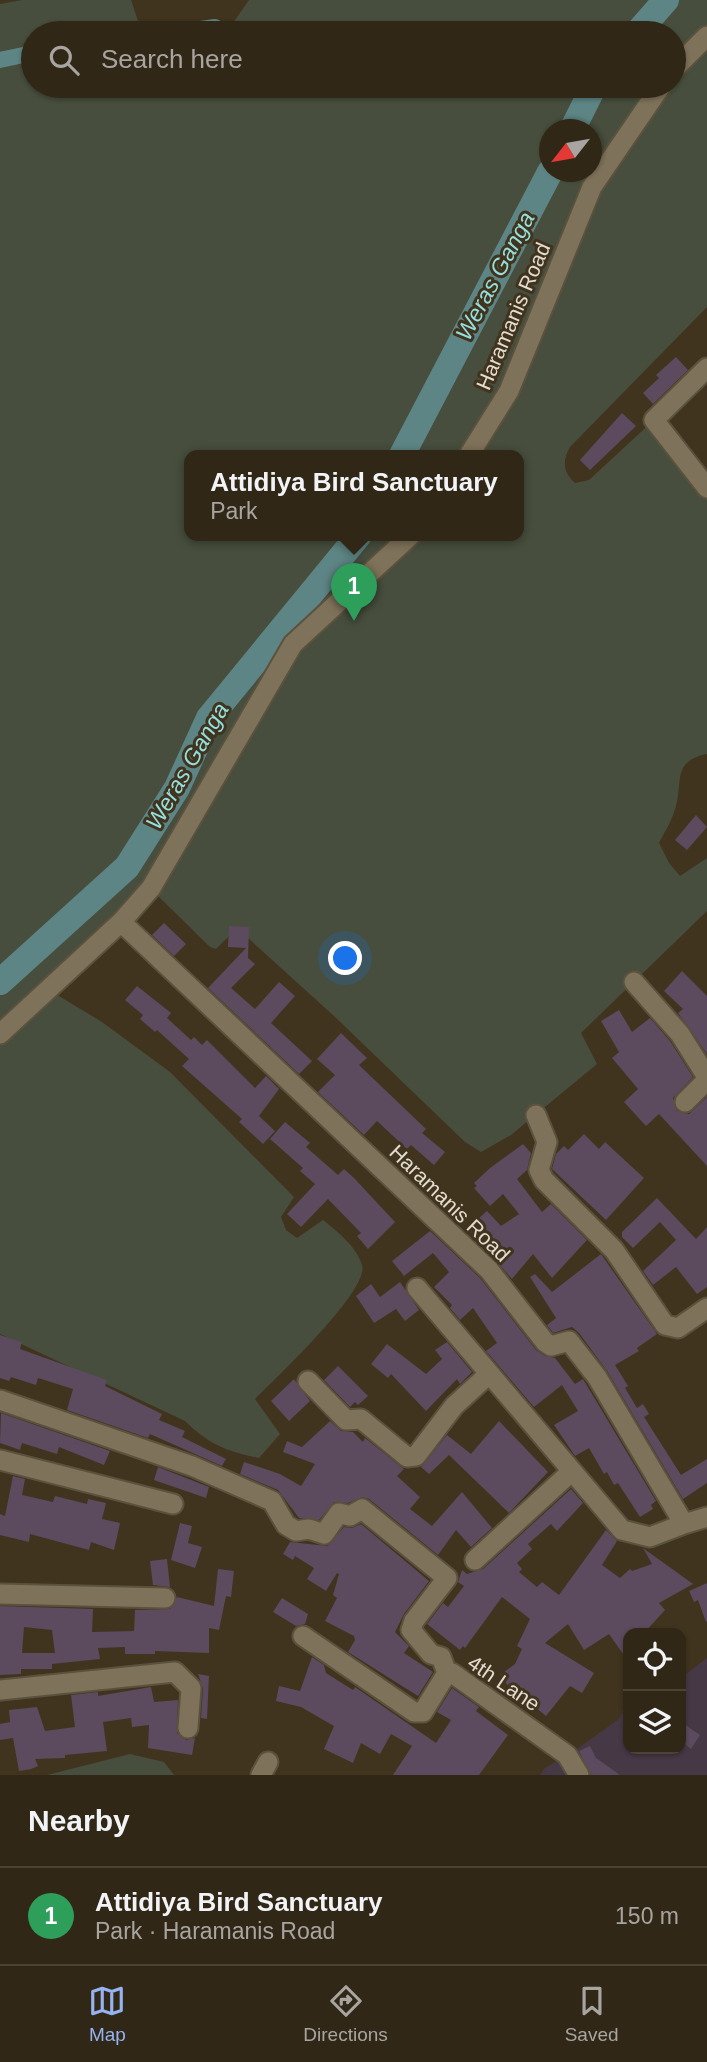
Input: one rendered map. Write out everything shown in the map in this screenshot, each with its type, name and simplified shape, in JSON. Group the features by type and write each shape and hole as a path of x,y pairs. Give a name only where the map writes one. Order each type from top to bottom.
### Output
{"street":[{"path":"686,57 707,36"},
{"name":"Haramanis Road","path":"472,450 509,391 592,187 653,98"},
{"path":"707,368 654,419 707,488"},
{"path":"0,1034 121,922 151,888 293,645 405,541"},
{"name":"Haramanis Road","path":"121,922 489,1270 545,1342 551,1346 569,1341 597,1377 684,1524"},
{"path":"634,982 680,1034 707,1078 685,1102"},
{"path":"536,1115 547,1142 539,1170 544,1180 614,1250 665,1325 678,1328 707,1308"},
{"path":"417,1288 622,1530 650,1537 707,1517"},
{"path":"308,1381 346,1420 361,1419 407,1457 416,1456 454,1406 489,1374"},
{"path":"0,1400 191,1466 272,1501 286,1525 296,1531 309,1529 324,1534 339,1513 350,1516 362,1509 447,1578 414,1621 411,1630 432,1654 442,1657 447,1673"},
{"path":"0,1460 173,1504"},
{"path":"475,1560 571,1472"},
{"path":"0,1594 165,1598"},
{"name":"4th Lane","path":"303,1636 414,1712 423,1712 447,1673 463,1681 567,1755 579,1775"},
{"path":"0,1690 175,1672 191,1688 188,1728"}],"shaded area":[{"path":"707,1658 707,1775 540,1775 545,1768 567,1755 571,1761 577,1749 619,1719 623,1710 623,1754 686,1754 686,1674"}],"green space":[{"path":"22,0 131,0 138,21 21,21 21,98 686,98 686,21 234,21 249,0 707,0 707,307 570,447 565,462 568,475 575,483 589,480 654,420 707,488 707,754 696,757 684,767 675,811 659,843 669,863 680,876 707,858 707,911 581,1033 597,1064 511,1135 481,1152 465,1142 334,1016 237,928 216,949 210,947 151,889 49,990 102,1022 170,1072 294,1197 281,1217 286,1230 297,1238 323,1220 346,1240 362,1265 361,1277 337,1313 255,1399 280,1434 259,1458 219,1446 185,1421 0,1334 0,4"},
{"path":"130,1754 164,1762 174,1775 47,1775"}],"building":[{"path":"676,357 688,370 653,404 643,393 659,378 656,375"},
{"path":"622,413 636,426 590,470 580,460"},
{"path":"696,815 707,827 687,850 675,840"},
{"path":"164,923 186,944 174,956 152,935"},
{"path":"229,926 249,927 248,958 255,964 231,988 255,1009 279,982 295,996 271,1023 312,1061 299,1074 208,988 246,948 228,947"},
{"path":"682,971 707,996 707,1054 678,1013 683,1009 664,991"},
{"path":"137,986 171,1013 167,1018 191,1040 194,1037 202,1045 207,1040 255,1088 266,1076 279,1089 259,1116 275,1131 263,1144 239,1122 242,1119 182,1066 189,1059 157,1030 155,1032 140,1019 143,1015 125,1000"},
{"path":"619,1010 632,1032 650,1018 670,1041 693,1077 673,1098 677,1111 689,1114 707,1097 707,1166 659,1114 646,1126 624,1102 638,1089 612,1058 619,1052 601,1021"},
{"path":"341,1033 367,1058 359,1065 426,1129 422,1133 445,1152 434,1165 411,1145 407,1149 377,1121 364,1135 318,1092 335,1075 317,1059"},
{"path":"285,1122 310,1143 306,1147 338,1175 344,1169 354,1178 395,1222 368,1249 357,1236 361,1233 328,1199 301,1227 287,1214 315,1184 300,1171 303,1168 270,1139"},
{"path":"584,1134 599,1149 605,1142 644,1178 606,1220 552,1169 556,1154 564,1146 568,1150"},
{"path":"523,1144 531,1153 527,1170 517,1179 542,1212 551,1204 587,1240 552,1278 533,1254 512,1279 470,1231 470,1226 487,1211 501,1226 519,1214 503,1194 490,1206 474,1188 477,1186 474,1183"},
{"path":"657,1198 696,1239 707,1227 707,1287 697,1294 676,1267 653,1285 643,1271 676,1240 660,1222 633,1248 622,1237 622,1232"},
{"path":"430,1231 480,1278 536,1350 555,1358 575,1384 583,1379 656,1501 651,1505 653,1509 640,1517 618,1483 614,1485 607,1472 604,1474 589,1448 575,1456 554,1425 578,1411 562,1385 534,1407 486,1351 497,1343 473,1308 460,1320 450,1308 452,1305 434,1287 449,1272 433,1253 404,1276 392,1261"},
{"path":"601,1254 657,1334 637,1348 639,1351 615,1365 628,1386 625,1388 637,1408 643,1404 649,1414 644,1417 681,1475 707,1459 707,1483 683,1499 607,1371 579,1333 572,1327 553,1333 547,1325 556,1318 530,1277 535,1274 552,1292"},
{"path":"400,1282 419,1310 405,1321 396,1309 374,1323 356,1296 371,1284 380,1297"},
{"path":"0,1335 22,1342 20,1349 107,1380 105,1386 162,1414 159,1420 185,1431 182,1437 226,1459 222,1466 150,1434 148,1438 67,1410 73,1389 38,1378 36,1385 11,1377 9,1381 0,1378"},
{"path":"447,1342 472,1372 460,1384 457,1379 426,1411 391,1374 388,1378 371,1364 387,1344 426,1374 442,1359 435,1350"},
{"path":"338,1366 368,1396 358,1405 355,1402 350,1407 324,1380"},
{"path":"294,1379 310,1401 289,1421 271,1401"},
{"path":"1,1413 110,1451 104,1465 59,1447 57,1454 22,1443 20,1450 0,1443"},
{"path":"330,1421 341,1431 353,1432 363,1442 365,1438 404,1469 397,1476 420,1497 410,1509 432,1526 462,1492 492,1528 471,1547 456,1530 438,1555 369,1499 362,1497 348,1503 334,1502 319,1520 299,1518 278,1490 240,1474 244,1462 280,1474 301,1486 315,1464 283,1452 287,1441 302,1447"},
{"path":"499,1421 548,1472 509,1513 449,1455 429,1474 421,1467 447,1435 471,1454"},
{"path":"158,1467 209,1487 206,1498 154,1480"},
{"path":"13,1476 25,1479 22,1495 53,1502 55,1496 87,1504 88,1499 106,1503 102,1519 120,1523 114,1550 91,1542 89,1550 30,1534 29,1542 0,1535 0,1514 5,1516"},
{"path":"571,1489 583,1503 557,1531 551,1524 528,1544 532,1549 517,1563 522,1569 519,1572 537,1587 542,1582 559,1595 606,1530 617,1541 602,1565 620,1578 630,1569 632,1571 652,1564 643,1548 693,1584 659,1603 665,1610 649,1628 623,1628 623,1654 609,1634 584,1650 568,1624 545,1643 594,1673 582,1693 570,1686 546,1716 519,1694 516,1696 500,1675 515,1664 522,1649 517,1646 530,1619 502,1597 465,1648 463,1646 460,1650 427,1624 443,1603 448,1607 464,1586 458,1582 462,1570 467,1574 483,1569"},
{"path":"180,1523 192,1526 188,1543 202,1547 195,1568 171,1560"},
{"path":"361,1524 429,1581 404,1614 395,1632 409,1646 404,1653 433,1672 418,1696 348,1652 355,1640 354,1636 325,1621 337,1598 333,1595 339,1574 337,1573 326,1591 307,1579 314,1568 295,1556 293,1560 283,1554 290,1542 327,1546 344,1527 352,1528"},
{"path":"167,1559 170,1587 153,1585 150,1561"},
{"path":"218,1569 234,1571 231,1597 226,1596 219,1630 209,1628 209,1653 155,1651 155,1654 125,1654 125,1647 98,1648 100,1659 52,1664 52,1669 21,1669 21,1674 0,1675 0,1606 93,1609 92,1632 134,1631 135,1610 170,1609 177,1597 214,1606","holes":["24,1627 52,1630 55,1653 22,1653"]},
{"path":"707,1583 706,1622 698,1600 694,1602 689,1591"},
{"path":"282,1598 308,1614 305,1624 296,1626 273,1612"},
{"path":"312,1657 324,1665 326,1673 353,1690 355,1687 436,1743 451,1720 437,1712 452,1688 479,1707 476,1711 508,1735 479,1775 393,1775 412,1746 391,1734 380,1754 361,1743 353,1763 324,1749 334,1726 301,1707 276,1701 279,1686 300,1691"},
{"path":"198,1674 209,1676 207,1719 201,1718 203,1688"},
{"path":"151,1687 154,1702 178,1700 177,1733 186,1740 195,1738 192,1755 148,1748 149,1725 132,1727 131,1718 103,1722 107,1751 65,1755 65,1758 35,1759 38,1766 31,1769 19,1771 13,1738 0,1740 0,1724 10,1722 9,1710 37,1707 45,1731 75,1727 71,1695 98,1692 98,1696"},
{"path":"686,1725 700,1735 691,1749 686,1745"},
{"path":"590,1746 596,1758 620,1775 591,1775 579,1751"}],"waterway":[{"name":"Weras Ganga","path":"648,21 666,0"},
{"path":"0,60 21,56"},
{"name":"Weras Ganga","path":"578,119 588,98"},
{"name":"Weras Ganga","path":"405,450 545,182"},
{"name":"Weras Ganga","path":"0,982 127,867 177,788 209,718 354,541"}],"place":[{"name":"Attidiya Bird Sanctuary","path":"354,621"}]}
